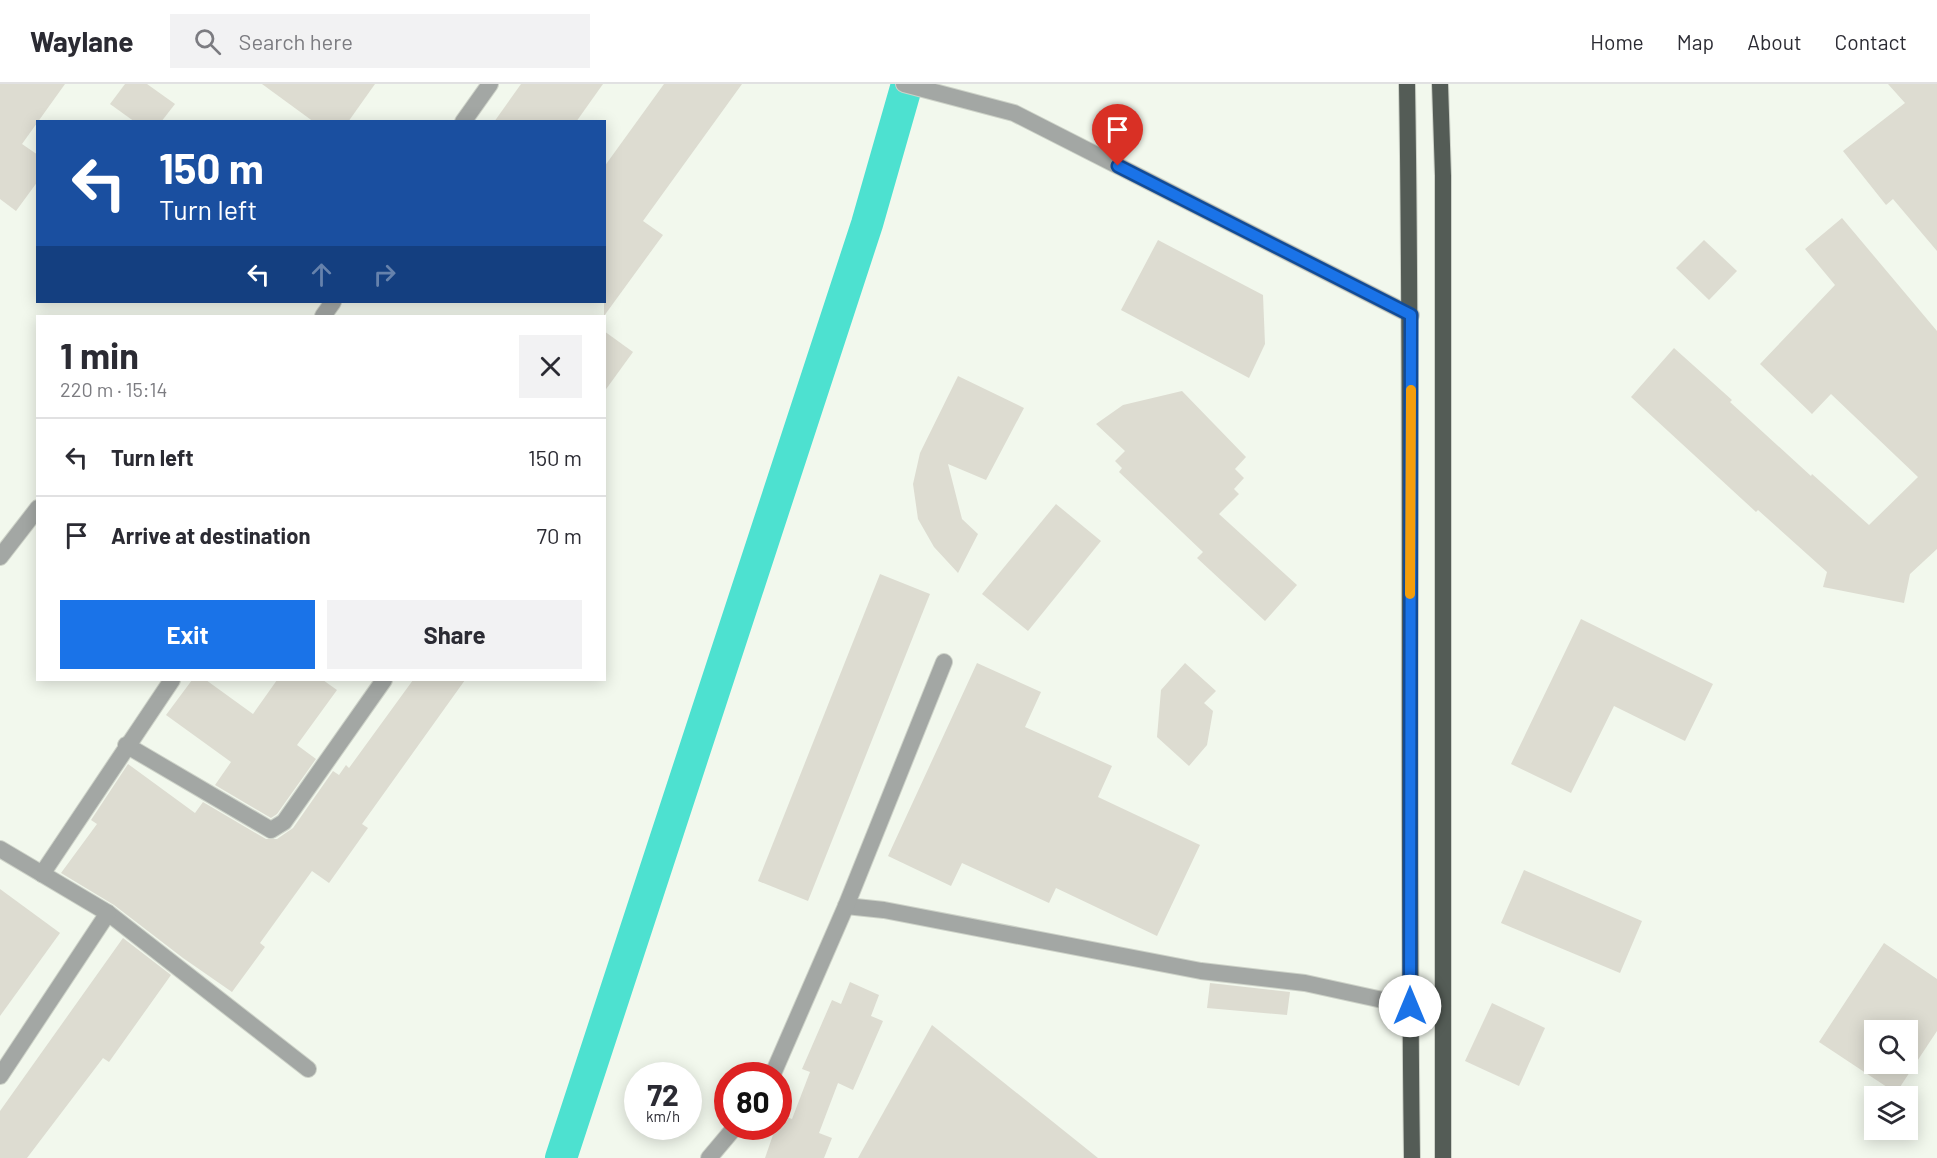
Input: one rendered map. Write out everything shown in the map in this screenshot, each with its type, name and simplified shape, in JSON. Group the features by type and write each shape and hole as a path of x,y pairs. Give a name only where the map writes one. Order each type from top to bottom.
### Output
{"highway":[{"path":"1407,84 1411,315 1410,1006 1412,1158"},
{"path":"1440,84 1443,176 1443,1158"}],"street":[{"path":"464,120 490,84"},
{"path":"904,84 1014,113 1411,315"},
{"path":"323,315 332,303"},
{"path":"0,557 36,511"},
{"path":"778,1062 846,906 944,662"},
{"path":"42,874 126,745 171,681"},
{"path":"126,745 272,830 284,822 383,681"},
{"path":"0,849 108,913 308,1069"},
{"path":"846,906 884,910 1201,971 1305,983 1410,1006"},
{"path":"0,1076 108,913"},
{"path":"709,1158 724,1140"}],"building":[{"path":"0,84 65,84 39,120 36,120 36,124 22,144 36,154 36,184 16,211 0,199"},
{"path":"125,84 147,84 175,104 163,120 132,120 110,104"},
{"path":"262,84 375,84 349,120 311,120"},
{"path":"521,84 603,84 577,120 495,120"},
{"path":"664,84 742,84 643,221 663,235 604,315 604,303 606,303 606,164"},
{"path":"1888,84 1937,84 1937,251 1893,199 1886,205 1843,151 1905,103"},
{"path":"1842,218 1937,331 1937,549 1910,574 1904,603 1823,587 1827,572 1758,510 1756,512 1631,397 1674,348 1811,476 1812,474 1869,525 1918,477 1831,394 1812,414 1760,364 1835,285 1805,249"},
{"path":"1158,240 1263,295 1265,344 1249,378 1121,310"},
{"path":"1704,240 1737,271 1709,300 1676,268"},
{"path":"606,332 633,352 606,389"},
{"path":"958,376 1024,408 986,480 948,464 962,519 978,534 958,573 934,547 918,519 913,484 920,453"},
{"path":"1182,391 1246,457 1235,469 1244,478 1234,489 1239,494 1219,514 1297,585 1265,621 1197,558 1203,552 1119,472 1122,468 1115,461 1125,451 1096,424 1123,405"},
{"path":"1056,504 1101,541 1028,631 982,594"},
{"path":"880,574 930,594 808,901 758,881"},
{"path":"1581,619 1713,684 1685,741 1614,706 1571,793 1511,764"},
{"path":"977,663 1041,692 1025,727 1112,766 1098,797 1200,845 1157,936 1056,888 1049,903 962,863 951,886 888,856"},
{"path":"1185,663 1216,691 1204,703 1213,711 1207,745 1189,766 1157,737 1161,690"},
{"path":"191,681 207,681 253,714 276,681 324,681 337,690 297,745 316,759 277,814 271,818 215,785 231,762 166,715"},
{"path":"412,681 464,681 362,824 368,828 329,883 312,871 260,943 265,947 232,992 114,905 61,873 97,824 91,820 128,764 195,813 203,802 266,839 277,839 293,828 333,771 339,775 346,765 349,768"},
{"path":"1524,870 1642,921 1620,973 1501,923"},
{"path":"0,889 60,933 0,1016"},
{"path":"123,938 171,975 109,1062 103,1058 27,1158 0,1158 0,1111"},
{"path":"1884,943 1937,979 1937,1031 1918,1060 1918,1020 1864,1020 1864,1072 1819,1042"},
{"path":"850,982 879,995 871,1016 883,1021 853,1090 838,1083 819,1133 832,1138 824,1158 765,1158 771,1140 792,1140 792,1119 810,1072 802,1069 832,1000 841,1004"},
{"path":"1210,983 1290,992 1287,1015 1207,1008"},
{"path":"1492,1003 1545,1028 1519,1086 1465,1061"},
{"path":"932,1025 1098,1158 858,1158"},
{"path":"1867,1074 1909,1074 1901,1086 1885,1086"}],"waterway":[{"path":"561,1158 867,224 907,84"}],"slow traffic":[{"path":"1410,594 1411,390"}],"route":[{"path":"1118,166 1411,315 1410,1006"}]}
